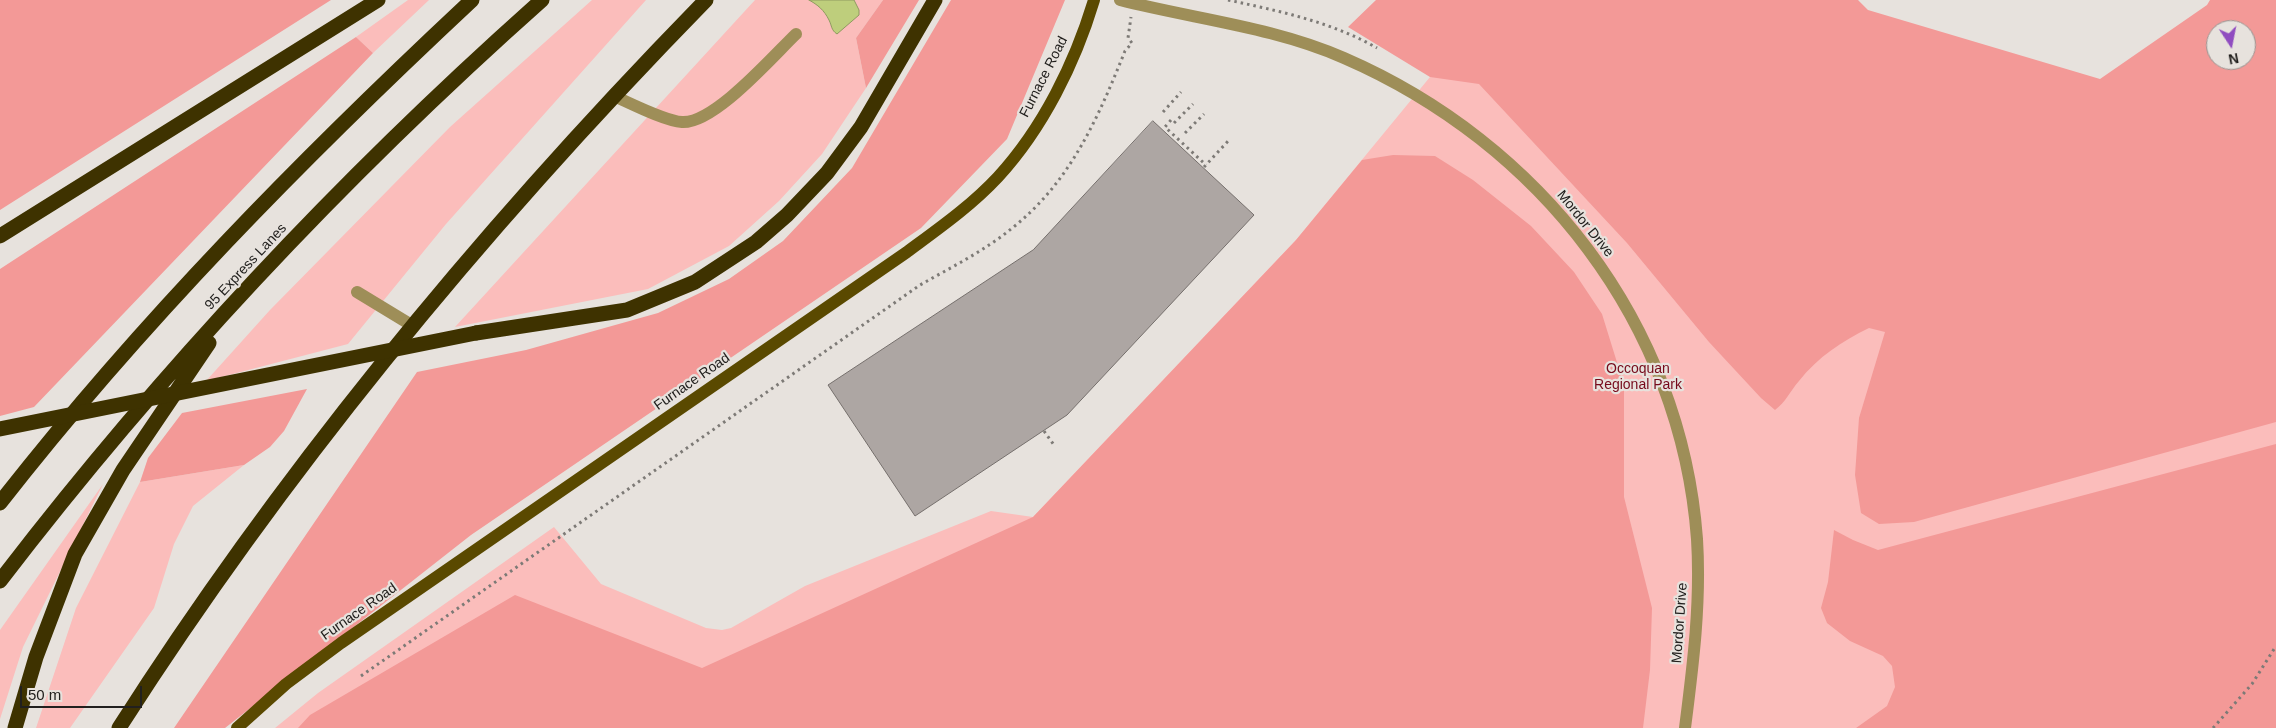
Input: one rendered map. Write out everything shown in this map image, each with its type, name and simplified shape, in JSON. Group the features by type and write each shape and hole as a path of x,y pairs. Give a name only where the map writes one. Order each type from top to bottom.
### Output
{"highway":[{"path":"0,236 378,0"},
{"path":"0,503 106,374 254,211 332,133 472,0"},
{"name":"95 Express Lanes","path":"0,581 133,417 245,290 465,69 542,0"},
{"path":"119,728 261,522 413,326 535,183 614,96 706,0"},
{"path":"0,429 476,333 627,310 695,282 756,242 787,215 827,173 861,127 935,0"},
{"path":"15,728 36,657 75,554 123,470 245,290"}],"main road":[{"name":"Furnace Road","path":"237,728 286,684 341,642 906,252 976,198 1018,153 1036,127 1052,100 1080,40 1094,0"}],"street":[{"name":"Mordor Drive","path":"1120,0 1285,38 1343,57 1391,80 1456,119 1497,151 1534,185 1570,226 1599,264 1625,306 1649,353 1668,400 1682,448 1692,496 1698,578 1694,656 1685,728"},
{"path":"614,96 676,121 698,120 732,96 796,34"},
{"path":"356,292 413,326"}],"path":[{"path":"1228,0 1273,9 1342,30 1377,48"},
{"path":"361,676 920,285 1012,229 1052,188 1084,143 1103,106 1125,50 1132,43 1128,38"},
{"path":"1162,112 1181,92"},
{"path":"1193,104 1165,127 1205,166 1230,139"},
{"path":"1185,134 1204,114"},
{"path":"1044,431 1054,445"},
{"path":"2214,728 2252,684 2276,646"}],"green space":[{"path":"408,0 429,0 373,53 356,37"},
{"path":"592,0 646,0 446,224 348,344 206,381 270,310 450,127"},
{"path":"755,0 883,0 856,38 866,88 822,154 779,201 729,246 648,289 455,327"},
{"name":"Occoquan Regional Park","path":"1503,0 2276,191 2276,728 275,728 318,693 554,527 601,584 706,628 722,630 731,628 805,586 991,511 1033,517 1296,240 1430,77"},
{"path":"244,465 193,506 174,544 154,608 70,728 36,728 76,608 140,482"},
{"path":"103,484 23,647 0,719 0,630"}],"shaded area":[{"path":"0,0 331,0 0,210"},
{"path":"809,0 854,0 859,10 859,15 837,34 823,11"},
{"path":"883,0 919,0 866,88 856,38"},
{"path":"951,0 1065,0 1007,139 921,228 471,535 225,728 174,728 417,372 526,350 658,313 729,279 783,241 852,168"},
{"path":"1376,0 1858,0 1868,10 2100,79 2207,5 2210,0 2276,0 2276,422 1914,522 1879,524 1861,513 1855,475 1859,418 1885,332 1869,328 1831,350 1806,372 1782,404 1775,410 1761,398 1709,342 1627,243 1479,84 1430,77 1348,27"},
{"path":"356,37 373,53 34,407 0,416 0,269"},
{"path":"1393,155 1435,156 1473,180 1531,226 1574,272 1602,314 1624,385 1624,497 1652,608 1650,670 1643,728 298,728 310,715 515,595 702,668 1033,517 1296,240 1362,160"},
{"path":"307,389 284,431 270,447 244,465 140,482 148,458 182,413"},
{"path":"2276,444 2276,728 1856,728 1887,706 1895,687 1892,666 1883,656 1850,641 1827,623 1821,608 1828,582 1834,530 1878,550"}],"building":[{"path":"1153,121 1254,215 1067,415 915,516 828,385 1033,250"}]}
